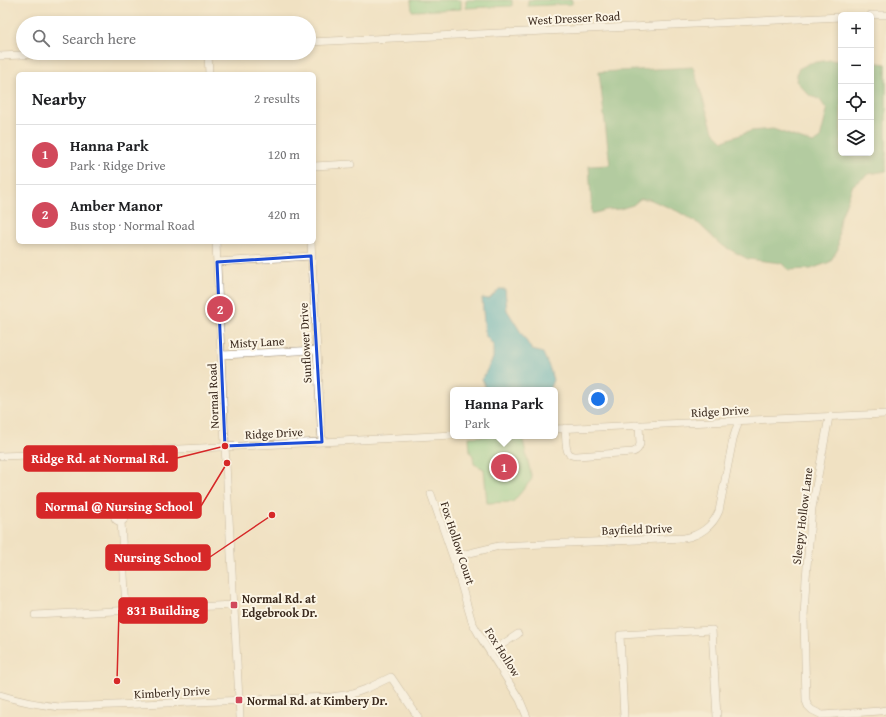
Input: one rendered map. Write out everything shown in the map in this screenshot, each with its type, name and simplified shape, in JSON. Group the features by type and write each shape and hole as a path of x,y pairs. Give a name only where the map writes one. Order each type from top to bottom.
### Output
{"street":[{"path":"874,15 886,15"},
{"name":"West Dresser Road","path":"316,42 838,17"},
{"path":"0,56 16,55"},
{"path":"208,60 209,72"},
{"path":"316,166 351,164"},
{"name":"Normal Road","path":"216,244 225,446 240,717"},
{"name":"Sunflower Drive","path":"311,244 322,442"},
{"path":"217,262 311,256"},
{"name":"Misty Lane","path":"222,355 316,350"},
{"name":"Ridge Drive","path":"558,429 886,414"},
{"name":"Sleepy Hollow Lane","path":"829,417 812,508 806,578 804,618 806,701 812,710 822,715 880,712 886,710"},
{"name":"Bayfield Drive","path":"453,557 500,546 684,538 698,534 704,531 719,511 733,439 739,420"},
{"path":"565,428 568,452 577,456 635,451 640,444 638,425"},
{"name":"Ridge Drive","path":"0,456 450,435"},
{"name":"Fox Hollow Court","path":"431,494 453,557 464,598"},
{"path":"121,521 126,610"},
{"name":"Fox Hollow","path":"464,598 472,622 520,700 526,717"},
{"path":"35,615 234,605"},
{"path":"624,717 620,635 712,630 717,717"},
{"path":"491,652 518,634"},
{"name":"Kimberly Drive","path":"0,695 42,706 60,707 331,697 366,689 391,677 418,717"}],"highlighted area":[{"path":"311,256 322,442 225,446 217,262"}],"green space":[{"path":"411,0 461,0 461,9 412,11"},
{"path":"466,0 512,0 512,6 466,8"},
{"path":"528,0 572,0 572,4 528,6"},
{"path":"830,60 838,61 838,156 874,156 874,62 886,64 886,171 869,174 853,185 839,222 838,249 830,262 811,269 789,270 781,263 748,259 721,245 699,224 677,211 649,199 640,199 633,205 620,209 606,210 592,214 589,166 610,165 599,72 693,67 713,131 723,141 751,131 773,129 813,143 820,139 827,110 820,100 809,95 796,81 798,69 810,63"},
{"path":"469,439 523,439 532,479 513,502 487,503 484,469 474,464 473,456 470,452"}],"water":[{"path":"499,289 505,289 507,310 532,350 543,353 553,380 550,387 485,387 482,379 493,358 493,345 485,335 482,298 489,299"}],"place":[{"name":"Amber Manor","path":"220,309"},
{"name":"Ridge Rd. at Normal Rd.","path":"225,446"},
{"name":"Normal @ Nursing School","path":"227,463"},
{"name":"Hanna Park","path":"504,467"},
{"name":"Nursing School","path":"272,515"},
{"name":"Normal Rd. at Edgebrook Dr.","path":"234,605"},
{"name":"831 Building","path":"117,681"},
{"name":"Normal Rd. at Kimbery Dr.","path":"239,700"}]}
